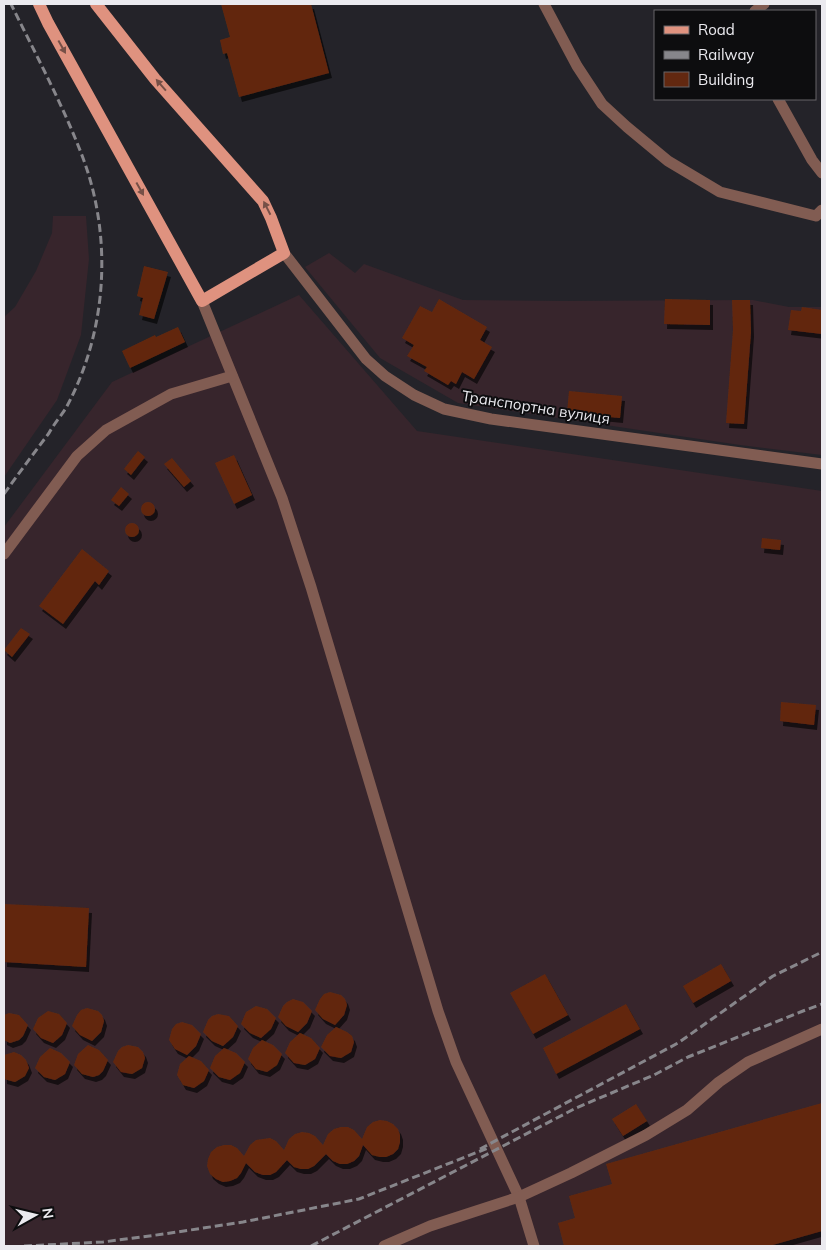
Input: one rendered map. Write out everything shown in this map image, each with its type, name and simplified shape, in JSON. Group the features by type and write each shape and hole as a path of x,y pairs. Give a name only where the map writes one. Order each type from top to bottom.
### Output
{"main road":[{"path":"40,4 48,23 202,300 284,253 272,218 263,201 155,79 96,4"}],"street":[{"path":"544,4 577,66 602,104 668,161 720,192 816,216 822,210"},
{"path":"779,100 812,160 822,173"},
{"name":"Транспортна вулиця","path":"284,253 366,359 385,376 444,409 491,419 822,464"},
{"path":"202,300 282,498 311,587 438,1011 456,1062 520,1197 534,1246"},
{"path":"4,554 77,456 98,436 171,394 232,376"},
{"path":"384,1246 430,1226 520,1197 646,1135 687,1110 719,1082 748,1062 822,1029"}],"shaded area":[{"path":"53,216 86,216 89,259 81,335 57,400 4,477 4,317 15,307 36,271 52,233"},
{"path":"329,253 355,273 364,264 463,300 753,300 789,307 822,307 822,455 740,445 458,403 380,358 305,267"},
{"path":"299,295 417,431 822,491 822,1246 4,1246 4,527 112,382"}],"building":[{"path":"221,4 311,4 329,73 239,97 227,53 223,54 220,40 230,37"},
{"path":"144,266 168,272 154,319 139,315 143,298 137,296"},
{"path":"439,299 487,327 480,340 492,347 474,379 462,372 456,384 451,381 448,385 424,371 427,367 407,356 414,345 402,338 420,306 432,312"},
{"path":"665,299 710,300 710,325 664,324"},
{"path":"732,300 750,300 751,332 744,424 726,423 733,330"},
{"path":"802,307 822,310 822,334 788,330 791,310 801,311"},
{"path":"178,327 185,342 130,368 122,351 155,335 156,337"},
{"path":"569,391 622,396 620,418 567,413"},
{"path":"138,451 145,457 131,475 124,469"},
{"path":"234,455 252,495 234,504 215,463"},
{"path":"172,458 191,481 184,487 164,464"},
{"path":"121,487 129,494 119,506 111,500"},
{"path":"148,502 153,504 155,509 153,514 148,516 143,514 141,509 143,504"},
{"path":"132,523 137,525 139,530 137,535 132,537 127,535 125,530 127,525"},
{"path":"762,538 781,540 780,550 761,548"},
{"path":"82,549 109,571 99,585 95,581 63,624 39,606"},
{"path":"21,628 30,634 12,657 4,650"},
{"path":"781,702 816,705 814,725 780,721"},
{"path":"4,904 89,908 86,967 4,962"},
{"path":"721,964 731,981 693,1003 683,986"},
{"path":"545,974 568,1015 533,1034 510,993"},
{"path":"330,992 341,995 347,1005 344,1015 335,1025 323,1019 315,1010 324,994"},
{"path":"293,999 303,1002 312,1011 307,1023 298,1032 286,1026 278,1017 283,1006"},
{"path":"626,1004 640,1029 556,1074 543,1048"},
{"path":"256,1006 267,1009 276,1018 271,1029 261,1038 250,1033 241,1024 246,1012"},
{"path":"87,1008 98,1011 104,1021 101,1032 92,1041 80,1035 72,1026 81,1010"},
{"path":"48,1011 59,1014 67,1023 62,1035 53,1043 41,1038 33,1029 38,1018"},
{"path":"9,1013 19,1015 28,1025 19,1040 10,1043 4,1040 4,1015"},
{"path":"218,1014 229,1016 238,1026 233,1037 223,1046 212,1041 203,1032 208,1020"},
{"path":"182,1022 192,1025 201,1034 196,1046 187,1055 175,1049 169,1040 172,1029 176,1024"},
{"path":"336,1027 352,1036 354,1042 351,1052 341,1058 330,1056 321,1047 327,1035"},
{"path":"300,1033 311,1038 320,1048 315,1059 305,1065 294,1063 285,1053 290,1042"},
{"path":"262,1040 273,1045 282,1054 277,1065 267,1072 256,1069 248,1059 253,1048"},
{"path":"88,1045 99,1050 108,1060 103,1071 93,1077 82,1074 74,1065 78,1054"},
{"path":"128,1045 138,1047 143,1052 145,1058 142,1068 132,1074 121,1072 113,1062 118,1051"},
{"path":"50,1048 61,1053 70,1062 65,1074 55,1080 44,1077 35,1068 40,1057"},
{"path":"224,1048 236,1053 245,1062 240,1073 230,1080 219,1077 210,1068 215,1056"},
{"path":"14,1052 26,1060 29,1068 25,1076 15,1082 4,1079 4,1055"},
{"path":"189,1056 201,1061 209,1070 204,1081 194,1088 183,1085 177,1075 180,1064"},
{"path":"822,1103 822,1231 769,1246 564,1246 558,1223 575,1218 569,1196 612,1184 606,1164"},
{"path":"636,1104 647,1121 623,1136 612,1119"},
{"path":"380,1120 393,1124 398,1129 400,1135 398,1149 386,1157 372,1155 363,1145 359,1156 347,1164 333,1161 326,1154 314,1166 308,1169 294,1167 287,1160 276,1172 270,1175 263,1175 255,1172 246,1163 237,1178 223,1182 210,1174 207,1166 211,1152 217,1147 224,1145 231,1145 237,1148 244,1156 250,1145 256,1140 270,1138 276,1141 284,1150 289,1139 295,1134 302,1132 315,1136 323,1145 328,1134 334,1129 341,1127 348,1127 354,1130 362,1139 367,1127 373,1122"}],"railway":[{"path":"4,494 66,408 80,379 97,317 102,253 93,189 83,158 58,99 11,4"},
{"path":"480,1149 678,1043 773,976 822,952"},
{"path":"311,1246 576,1108 654,1075 688,1057 822,1004"},
{"path":"24,1246 103,1242 164,1234 243,1222 359,1199 488,1148"}]}
